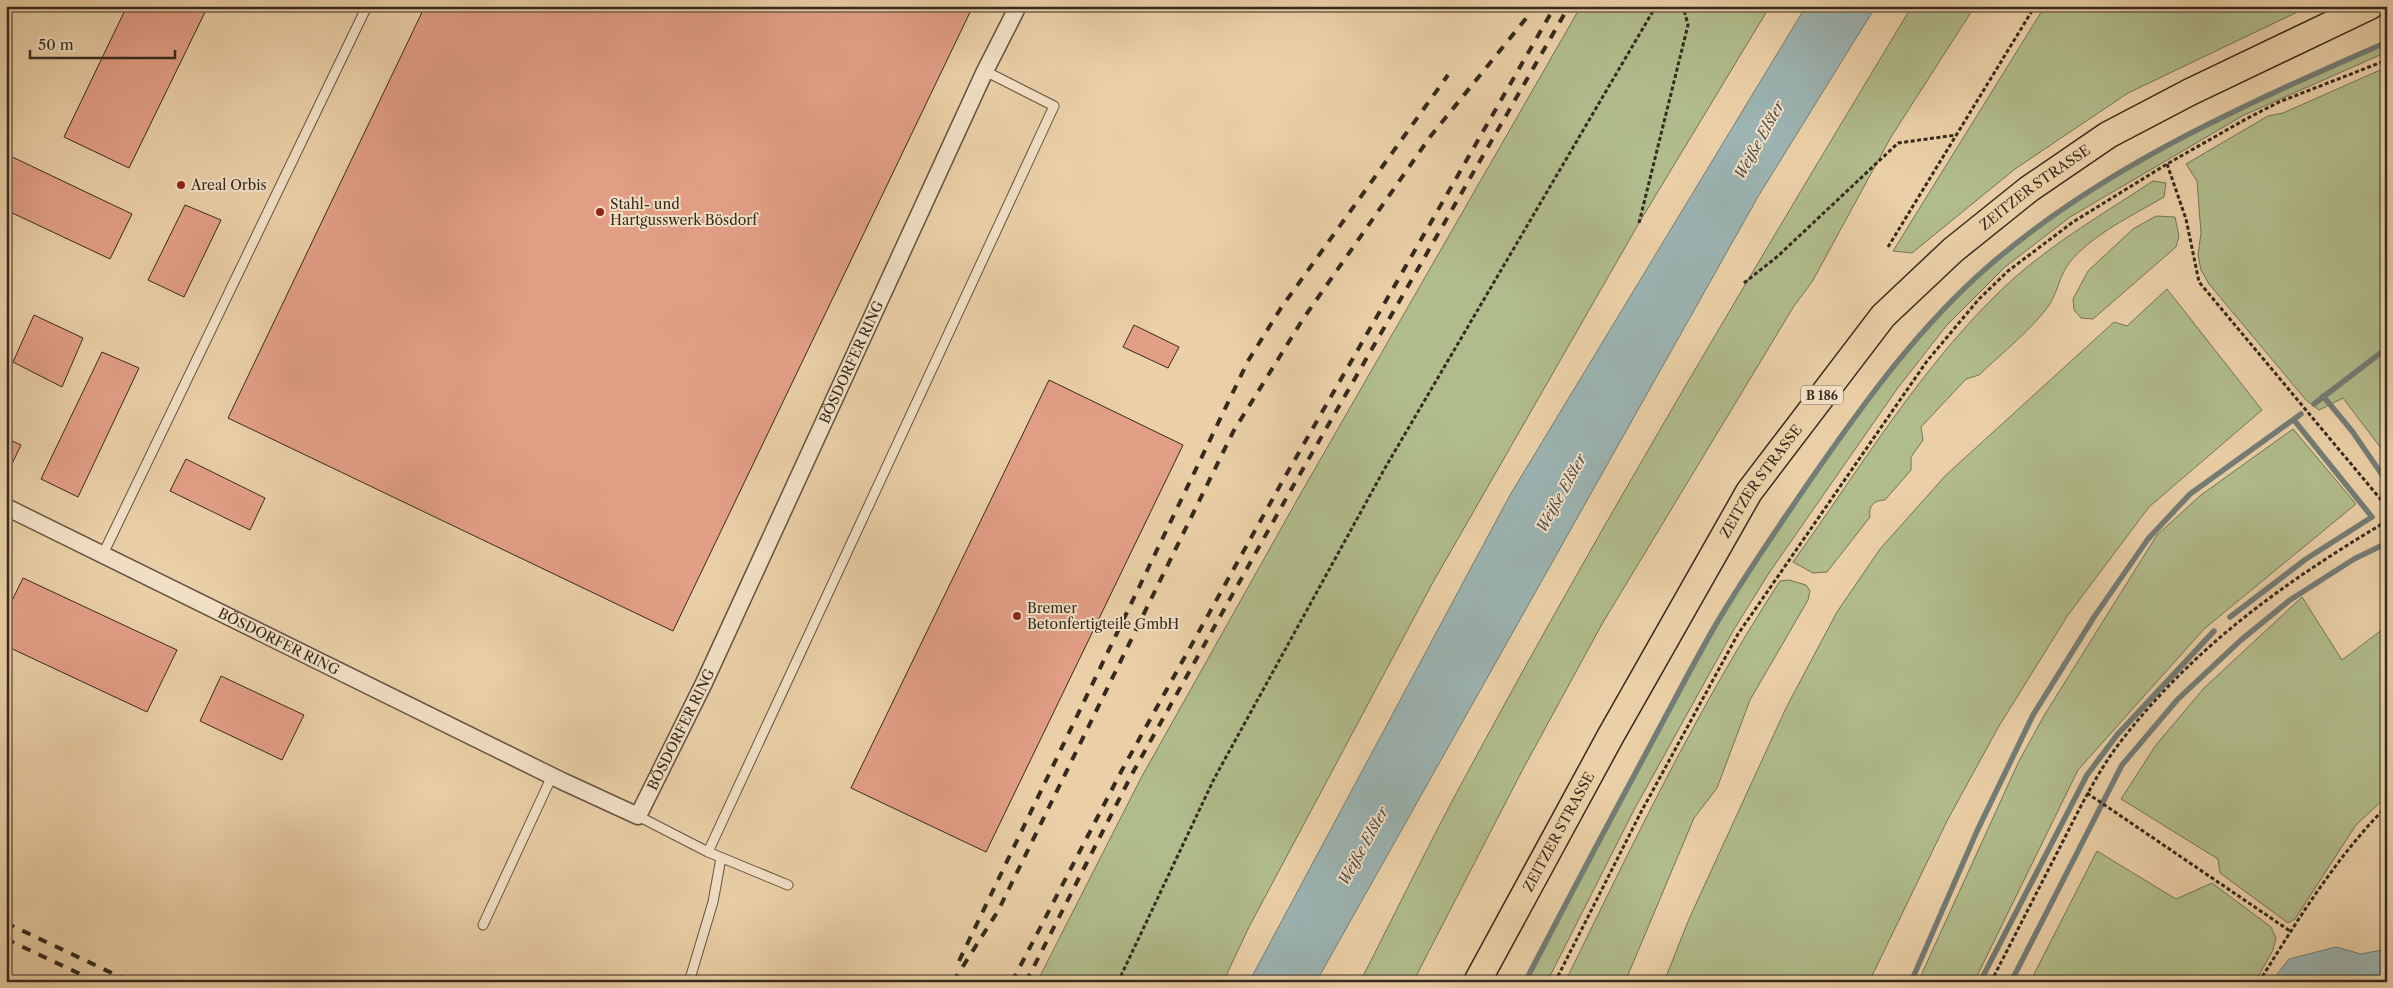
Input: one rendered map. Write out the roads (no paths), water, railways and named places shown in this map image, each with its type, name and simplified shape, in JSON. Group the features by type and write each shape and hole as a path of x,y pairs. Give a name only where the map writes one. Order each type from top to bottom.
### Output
{"main road":[{"name":"ZEITZER STRASSE","path":"1477,982 1596,763 1748,492 1883,316 1953,250 2029,189 2108,135 2190,92 2370,6"}],"street":[{"name":"BÖSDORFER RING","path":"6,507 552,776 638,816 704,683 985,71 1018,6"}],"lane":[{"path":"103,554 367,6"},
{"path":"708,852 1054,106 985,71"},
{"path":"483,925 552,776"},
{"path":"638,816 708,852 788,886"},
{"path":"688,982 713,902 721,858"}],"water":[{"name":"Weiße Elster","path":"1806,6 1876,6 1759,195 1316,982 1249,982 1510,495"},
{"path":"2336,947 2361,954 2387,949 2387,982 2271,982 2289,959"}],"waterway":[{"path":"1525,982 1691,669 1737,589 1809,482 1871,395 1939,314 1991,264 2035,229 2082,196 2130,166 2231,113 2387,42"},
{"path":"2314,404 2387,348"},
{"path":"2323,396 2352,431 2387,482"},
{"path":"1911,982 1977,831 2033,715 2094,617 2148,539 2190,494 2301,414"},
{"path":"2230,617 2306,559 2372,517 2294,420"},
{"path":"2011,982 2122,765 2178,699 2241,640 2290,600 2354,559 2387,543"},
{"path":"1980,982 2087,775 2117,735 2214,631"}],"railway":[{"path":"953,982 998,911 1233,432 1303,319 1430,137 1536,6"},
{"path":"1012,982 1122,770 1282,482 1555,6"},
{"path":"1026,982 1132,774 1292,488 1569,6"},
{"path":"959,961 1248,361 1281,308 1448,75"},
{"path":"6,923 131,982"},
{"path":"6,939 97,982"}],"place":[{"name":"Areal Orbis","path":"181,185"},
{"name":"Stahl- und Hartgusswerk Bösdorf","path":"600,212"},
{"name":"Bremer Betonfertigteile GmbH","path":"1017,616"}]}
